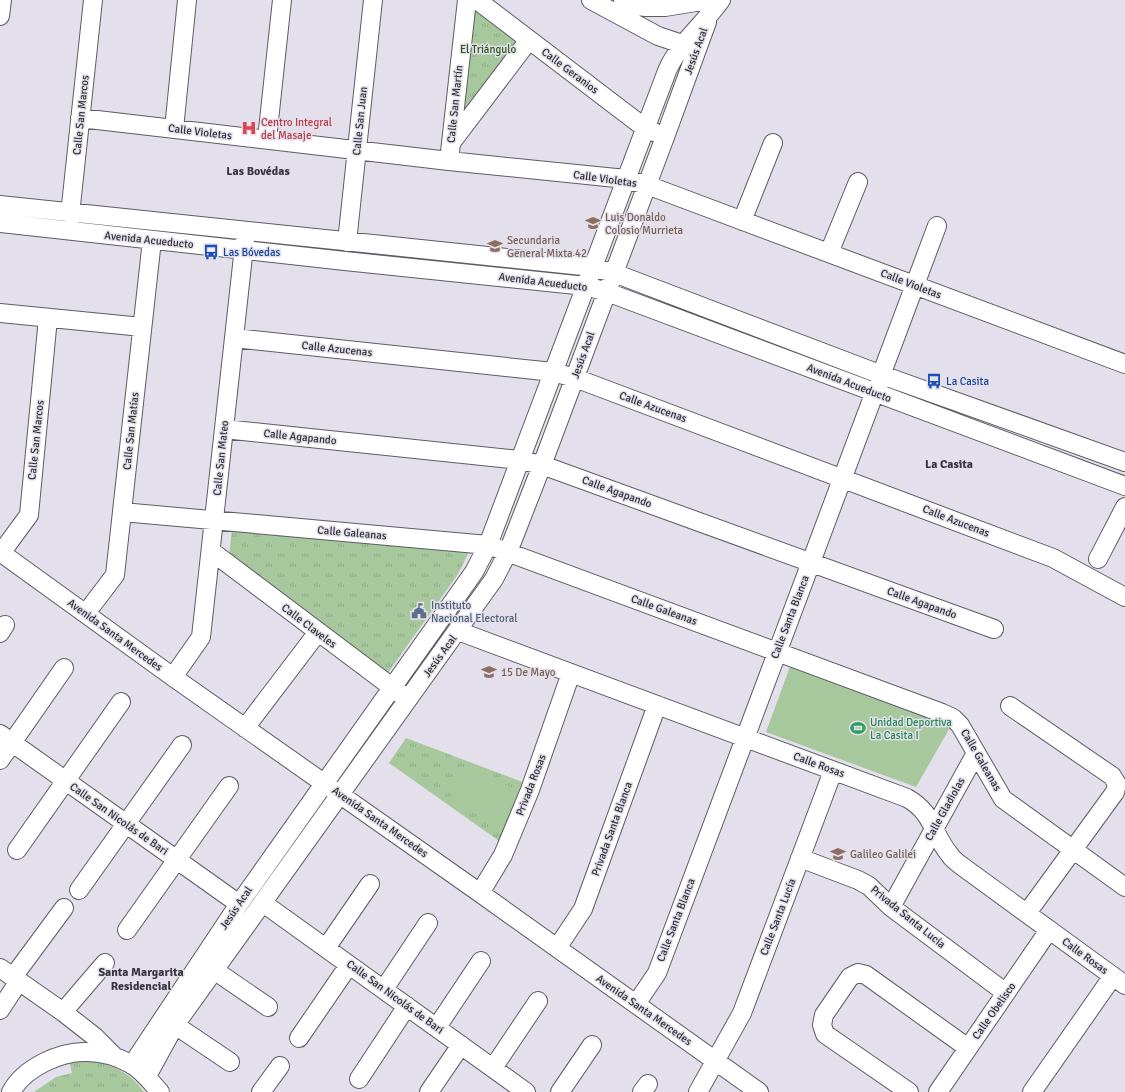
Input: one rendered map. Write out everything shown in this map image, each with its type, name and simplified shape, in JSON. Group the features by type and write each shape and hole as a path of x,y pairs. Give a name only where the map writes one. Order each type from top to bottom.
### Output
{"street":[{"path":"0,16 2,0"},
{"name":"Calle San Marcos","path":"68,231 93,0"},
{"path":"174,129 186,0"},
{"path":"268,140 282,0"},
{"name":"Calle San Juan","path":"347,242 373,0"},
{"name":"Calle San Martín","path":"449,161 467,0"},
{"name":"Calle Geranios","path":"477,0 645,128 665,137"},
{"path":"591,0 637,6 708,8 720,0"},
{"path":"624,4 658,36 682,44"},
{"path":"658,36 665,6"},
{"name":"Jesús Acal","path":"132,1065 239,904 474,572 488,545 667,71 682,44 708,8"},
{"name":"Jesús Acal","path":"147,1076 175,1025 494,579 508,552 575,378 665,137 708,8"},
{"path":"451,143 529,40"},
{"name":"Calle Violetas","path":"80,118 449,161 626,179 647,185 1125,364"},
{"path":"742,221 772,143"},
{"path":"829,253 858,182"},
{"name":"Avenida Acueducto","path":"0,205 592,267 614,273 882,375 1125,462"},
{"name":"Avenida Acueducto","path":"0,223 586,286 607,292 1125,486"},
{"name":"Calle Santa Blanca","path":"636,1004 657,973 937,226"},
{"name":"Calle San Mateo","path":"173,677 201,637 246,231"},
{"name":"Calle San Matías","path":"86,613 115,575 152,240"},
{"path":"0,313 142,327"},
{"name":"Calle San Marcos","path":"1,553 29,515 48,318"},
{"name":"Calle Azucenas","path":"234,338 553,372 575,378 1053,558 1125,597"},
{"name":"Calle Agapando","path":"224,429 520,460 542,464 994,629"},
{"path":"1098,559 1125,507"},
{"name":"Calle Galeanas","path":"122,512 488,545 777,652 953,718 960,725 1003,799 1125,887"},
{"name":"Calle Claveles","path":"211,551 408,700"},
{"name":"Avenida Santa Mercedes","path":"1,553 173,677 759,1092"},
{"name":"Calle Rosas","path":"458,631 900,795 914,802 928,816 942,844 954,860 1119,981"},
{"path":"245,728 318,632"},
{"path":"0,760 6,738 64,668"},
{"name":"Privada Rosas","path":"480,893 503,855 530,790 571,673"},
{"path":"18,850 121,702"},
{"name":"Privada Santa Blanca","path":"557,948 583,909 657,705"},
{"path":"1010,706 1112,776 1117,784 1115,792 1026,913"},
{"name":"Calle San Nicolás de Bari","path":"6,738 239,904"},
{"path":"79,890 182,745"},
{"name":"Calle Gladiolas","path":"891,906 976,753"},
{"name":"Calle Santa Lucía","path":"698,1092 742,1013 833,770"},
{"path":"127,930 229,786"},
{"name":"Privada Santa Lucía","path":"800,858 858,880 869,886 891,906 1006,993"},
{"path":"326,948 370,884"},
{"name":"Calle San Nicolás de Bari","path":"263,903 493,1068 518,1090"},
{"path":"0,1010 11,975 64,908"},
{"path":"384,990 428,923"},
{"name":"Calle Obelisco","path":"938,1092 1049,930"},
{"path":"437,1028 481,961"},
{"path":"63,1012 105,963"},
{"path":"299,1038 349,965"},
{"path":"214,970 268,1007"},
{"path":"909,1092 825,1034 822,1025 824,1015 850,977 858,973 866,975 968,1048"},
{"path":"11,975 95,1037 114,1056"},
{"path":"1032,1092 1119,981"},
{"path":"493,1068 538,1001"},
{"path":"358,1079 407,1006"},
{"path":"175,1025 230,1062"},
{"path":"429,1092 461,1045"},
{"path":"560,1092 592,1045"},
{"path":"11,1092 14,1086 34,1067 59,1055 87,1052 114,1056 132,1065 147,1076 160,1092"},
{"path":"261,1092 280,1066"},
{"path":"163,1092 170,1090 172,1092"}],"green space":[{"name":"El Triángulo","path":"471,7 519,44 458,124"},
{"path":"232,529 470,550 458,574 387,674 229,556"},
{"name":"Unidad Deportiva La Casita I","path":"791,664 952,724 916,787 766,732"},
{"path":"406,738 525,783 502,843 389,763"},
{"path":"462,768 518,790 505,824 449,803"},
{"path":"69,1060 90,1061 111,1066 129,1076 144,1092 34,1092 56,1077 72,1073"}],"place":[{"name":"Centro Integral del Masaje","path":"249,128"},
{"name":"Luis Donaldo Colosio Murrieta","path":"593,223"},
{"name":"Secundaria General Mixta 42","path":"495,246"},
{"name":"Las Bóvedas","path":"211,252"},
{"name":"La Casita","path":"934,381"},
{"name":"Instituto Nacional Electoral","path":"419,611"},
{"name":"15 De Mayo","path":"489,672"},
{"name":"Unidad Deportiva La Casita I","path":"858,728"},
{"name":"Galileo Galilei","path":"838,854"}],"district":[{"name":"Las Bovédas","path":"258,171"},
{"name":"La Casita","path":"949,464"},
{"name":"Santa Margarita Residencial","path":"141,979"}]}
